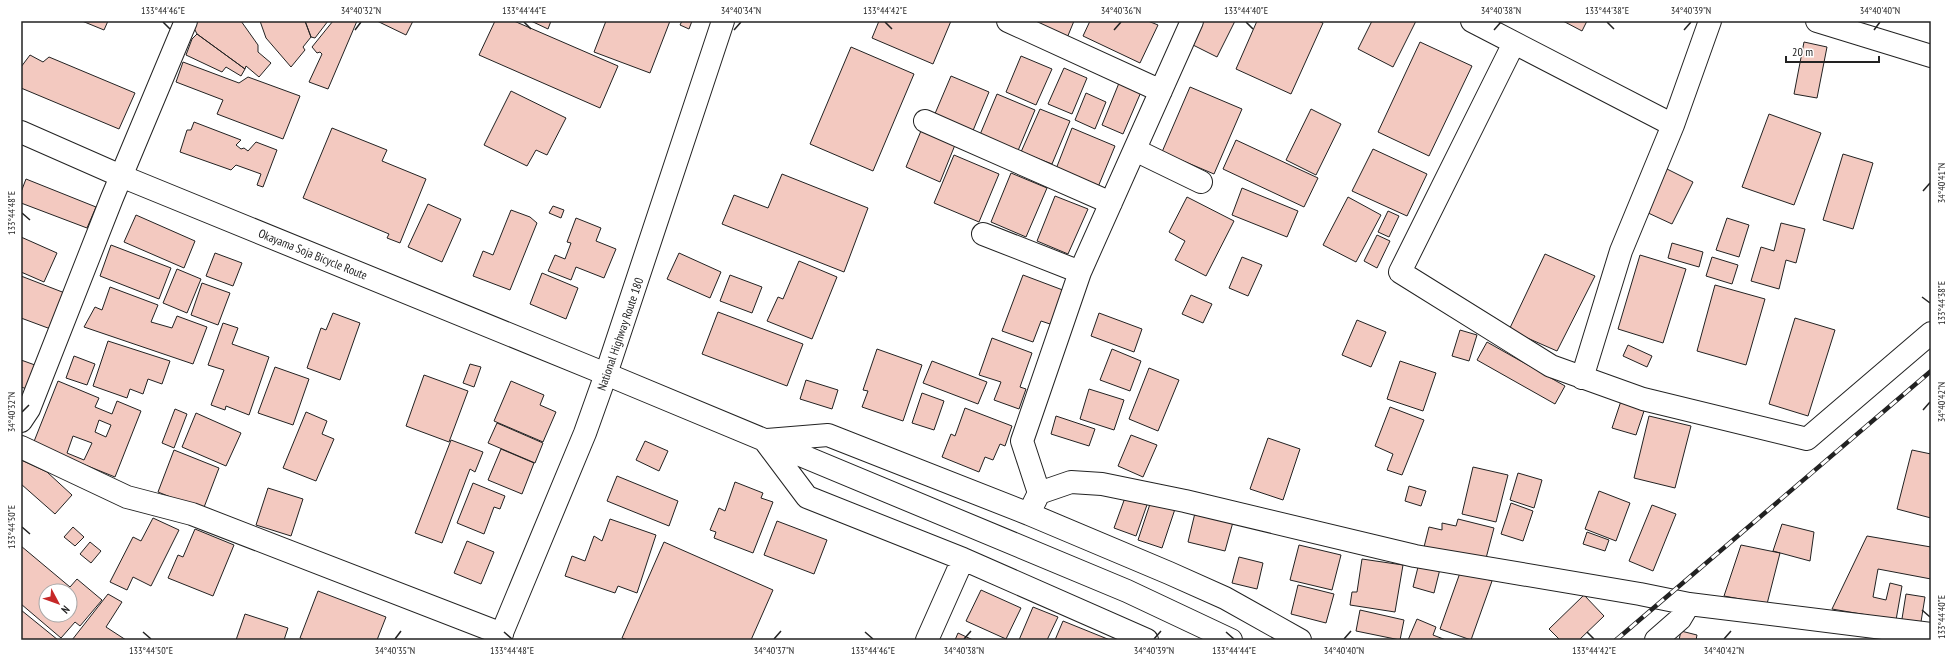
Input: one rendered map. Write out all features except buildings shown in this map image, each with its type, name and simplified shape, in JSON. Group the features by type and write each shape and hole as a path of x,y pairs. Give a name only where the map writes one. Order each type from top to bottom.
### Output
{"main road":[{"path":"21,421 29,409 121,176 186,21"},
{"name":"National Highway Route 180","path":"501,637 585,433 723,21"},
{"path":"1008,21 1161,91"},
{"path":"1029,514 1039,493 1022,441 1080,272 1192,21"},
{"path":"1472,21 1673,125"},
{"path":"1582,378 1621,252 1673,125 1710,21"},
{"path":"1817,21 1931,56"},
{"path":"1514,43 1400,272 1551,366 1643,399 1807,439 1931,333"},
{"path":"925,121 1111,204"},
{"name":"Okayama Soja Bicycle Route","path":"21,132 121,176 606,374 1127,591 1231,640"},
{"path":"1134,150 1201,182"},
{"path":"983,234 1080,272"},
{"path":"764,440 828,435 1029,514 1225,598 1300,640"},
{"path":"764,440 807,497 963,559 1147,640"},
{"path":"21,446 127,497 192,514 501,637"},
{"path":"1039,493 1071,482 1102,484 1185,501 1415,556 1640,594 1689,604 1931,634"},
{"path":"927,640 963,559"},
{"path":"1656,640 1680,620 1689,604"}],"railway":[{"path":"1616,640 1931,371"}]}
